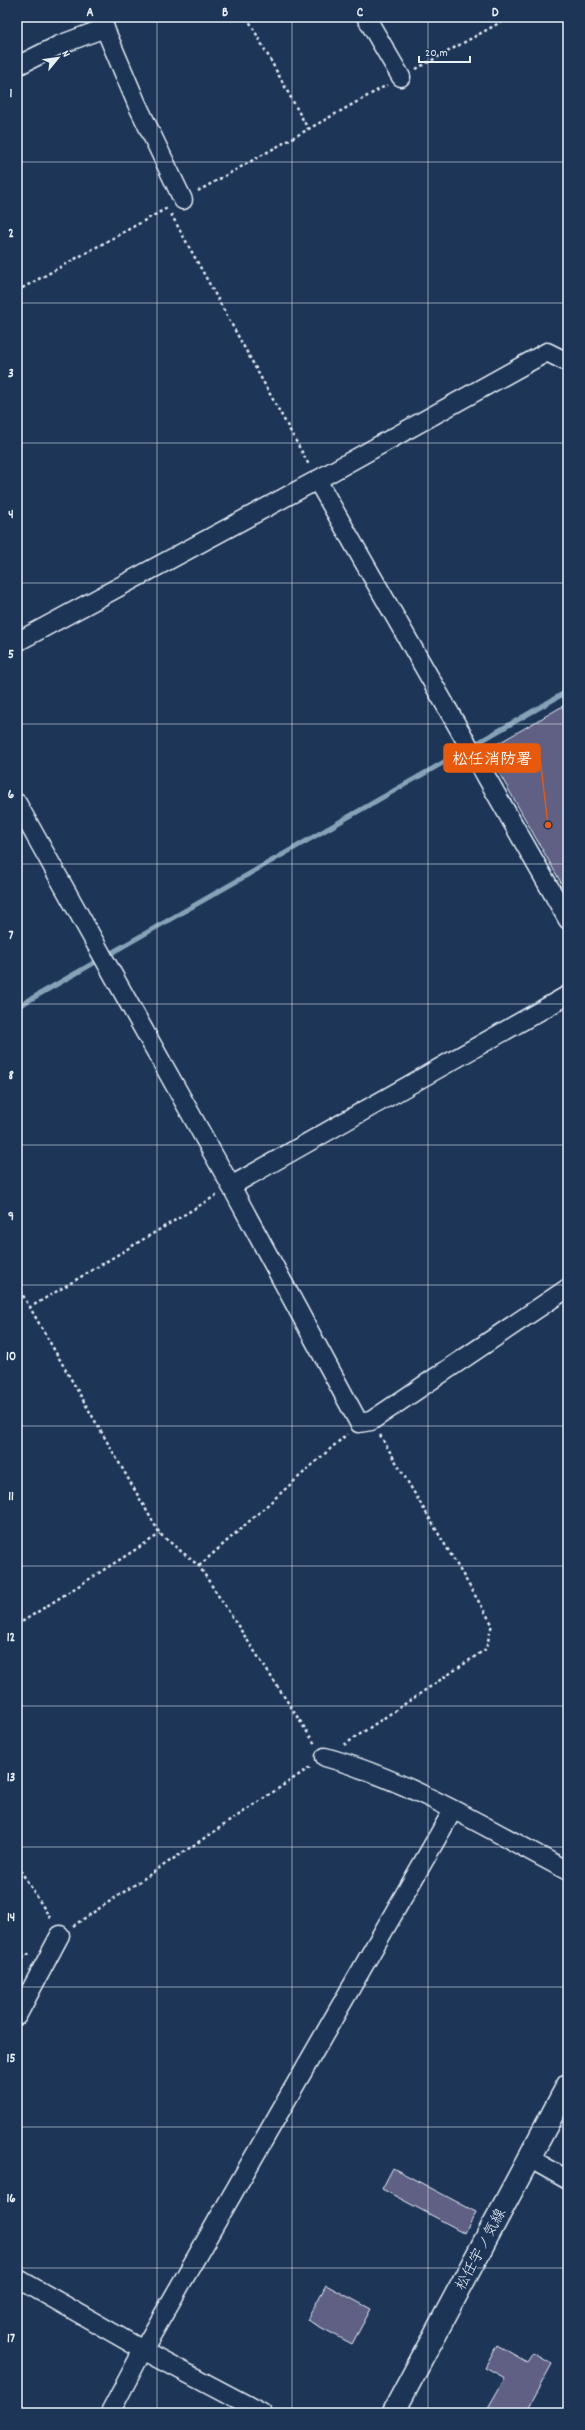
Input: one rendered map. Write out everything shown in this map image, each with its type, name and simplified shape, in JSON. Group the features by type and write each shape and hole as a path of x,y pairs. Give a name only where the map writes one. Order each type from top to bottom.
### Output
{"main road":[{"name":"松任宇ノ気線","path":"393,2413 568,2085"}],"street":[{"path":"366,17 401,77"},
{"path":"17,66 102,23 137,104 176,204"},
{"path":"17,642 317,480 547,352 565,361 568,359"},
{"path":"317,480 568,920"},
{"path":"17,803 365,1422 568,1288"},
{"path":"231,1186 568,995"},
{"path":"325,1757 358,1766 453,1810 568,1871"},
{"path":"110,2413 143,2350 453,1810"},
{"path":"17,2016 60,1935"},
{"path":"529,2158 568,2180"},
{"path":"17,2278 143,2350 262,2413"}],"path":[{"path":"247,17 308,129"},
{"path":"17,291 510,17"},
{"path":"176,204 317,480"},
{"path":"29,1308 231,1186"},
{"path":"17,1287 160,1534 199,1566 317,1749 325,1757"},
{"path":"17,1865 60,1935 486,1649 492,1624 365,1422 199,1566"},
{"path":"17,1625 160,1534"}],"building":[{"path":"568,703 568,895 489,755 492,747"},
{"path":"393,2168 476,2212 465,2233 382,2189"},
{"path":"326,2285 371,2309 352,2344 307,2320"},
{"path":"497,2345 527,2362 533,2353 552,2364 525,2413 485,2413 505,2378 485,2367"}],"waterway":[{"path":"17,1007 568,691"}],"place":[{"name":"松任消防署","path":"548,825"}]}
